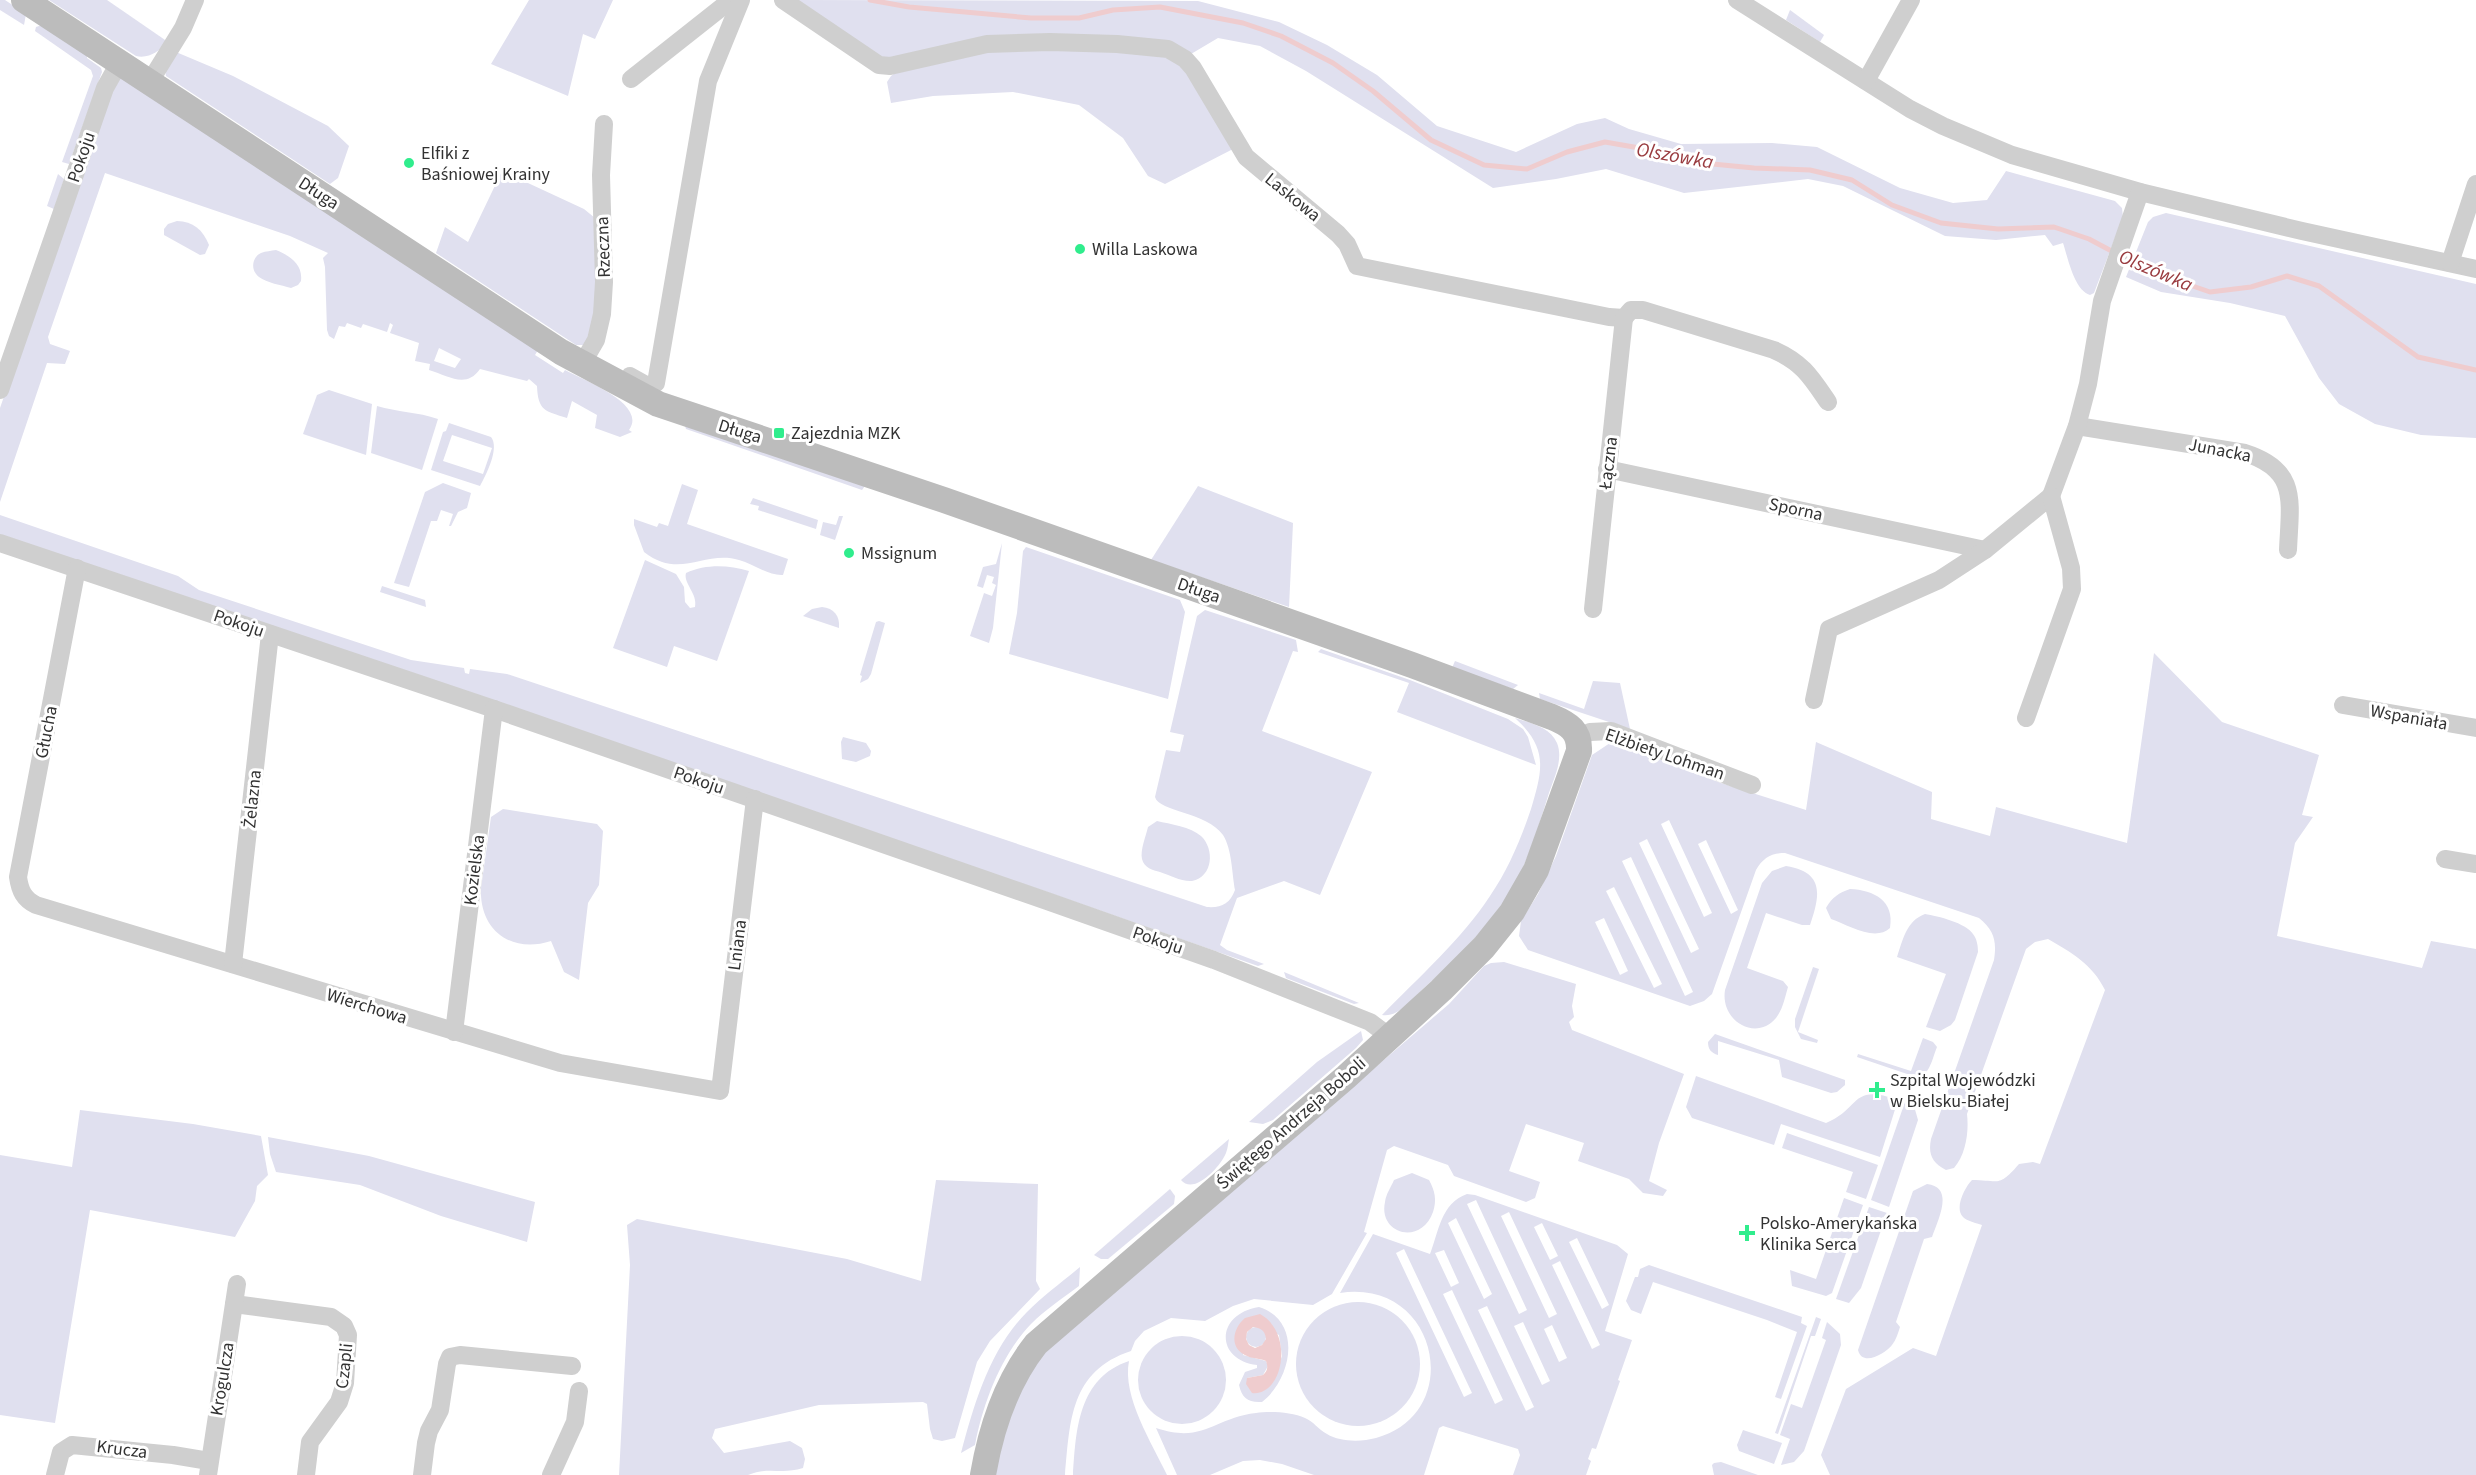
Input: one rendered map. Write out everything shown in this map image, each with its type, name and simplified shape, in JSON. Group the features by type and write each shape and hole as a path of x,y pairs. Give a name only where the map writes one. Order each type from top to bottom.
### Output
{"street":[{"name":"Długa","path":"24,0 582,364 673,410 765,438 1421,668 1566,723 1579,744"},
{"path":"149,83 183,28 195,0"},
{"path":"631,79 730,0"},
{"path":"610,366 648,386 656,383 708,81 741,0"},
{"name":"Laskowa","path":"783,0 879,65 890,66 987,44 1094,43 1168,49 1185,59 1193,68 1246,157 1338,234 1347,244 1357,266 1609,317 1624,318 1631,310 1643,310 1774,350 1802,365 1828,402"},
{"path":"1737,0 1927,118 1985,144 2059,170 2140,192 2302,231 2476,269"},
{"path":"1866,81 1911,0"},
{"name":"Pokoju","path":"0,390 105,88 119,63"},
{"name":"Rzeczna","path":"582,364 596,340 602,314 604,282 601,175 604,124"},
{"path":"2450,263 2476,184"},
{"path":"1814,700 1829,629 1939,580 1984,550 2051,496 2077,426 2092,363 2098,315 2140,192"},
{"name":"Łączna","path":"1593,609 1624,318"},
{"name":"Junacka","path":"2077,426 2245,453 2261,458 2272,465 2287,483 2290,504 2288,550"},
{"name":"Sporna","path":"1607,469 1984,550"},
{"path":"2026,718 2072,589 2071,568 2051,496"},
{"name":"Pokoju","path":"0,543 494,709 1214,960 1370,1022 1390,1037"},
{"name":"Głucha","path":"23,895 18,878 77,568"},
{"name":"Żelazna","path":"233,964 270,634"},
{"name":"Wspaniała","path":"2343,705 2476,728"},
{"name":"Kozielska","path":"454,1032 494,709"},
{"name":"Elżbiety Lohman","path":"1579,744 1590,732 1611,731 1752,785"},
{"name":"Świętego Andrzeja Boboli","path":"983,1475 989,1442 1003,1399 1019,1368 1036,1344 1390,1037 1470,962 1512,912 1536,870 1579,744"},
{"name":"Lniana","path":"720,1091 755,799"},
{"path":"2445,859 2476,864"},
{"name":"Wierchowa","path":"23,895 27,901 36,905 560,1063 720,1091"},
{"name":"Krogulcza","path":"209,1468 237,1284"},
{"name":"Czapli","path":"234,1304 331,1317 344,1326 348,1335 343,1392 339,1402 310,1442 306,1475"},
{"path":"422,1475 426,1443 429,1431 440,1410 450,1357 460,1355 572,1366"},
{"path":"551,1475 575,1422 579,1391"},
{"name":"Krucza","path":"55,1475 61,1452 72,1444 173,1455 209,1468"}],"shaded area":[{"path":"0,0 5,0 26,14 24,25 0,10"},
{"path":"49,0 107,0 168,42 154,54 136,56"},
{"path":"529,0 613,0 595,39 583,34 568,96 491,64"},
{"path":"793,0 1198,1 1279,22 1327,45 1377,75 1437,126 1516,152 1577,124 1605,118 1629,129 1681,144 1772,143 1817,147 1900,188 1953,203 1987,200 2006,171 2115,201 2122,208 2123,217 2094,293 2090,295 2084,292 2076,280 2063,243 2053,246 2045,235 1996,240 1945,236 1843,186 1808,179 1684,193 1606,169 1493,188 1306,71 1260,46 1218,38 1191,54 1161,42 881,59"},
{"path":"1790,10 1824,35 1820,42 1786,20"},
{"path":"42,25 87,54 87,58 101,68 102,72 69,164 62,162 93,76 91,70 35,31 36,27"},
{"path":"988,47 1158,53 1181,62 1233,149 1165,184 1148,176 1123,138 1079,105 1013,92 933,96 891,103 887,82 900,69"},
{"path":"176,52 233,76 328,126 349,146 338,178 330,184 166,76 165,70"},
{"path":"121,76 538,350 535,355 563,373 565,370 611,394 630,411 632,420 629,430 632,432 620,437 595,428 597,415 572,401 567,418 544,409 539,401 537,386 529,379 527,381 480,369 475,375 463,380 429,370 430,364 415,361 419,343 390,333 393,325 390,323 387,332 363,324 361,328 347,323 345,327 339,326 334,339 329,336 327,330 323,258 328,253 290,236 105,173 48,337 50,344 70,351 65,364 47,363 0,502 0,408 104,108","holes":["439,348 461,359 455,368 434,361"]},
{"path":"502,171 584,209 595,218 599,281 595,326 584,345 576,345 436,253 445,227 468,242"},
{"path":"58,174 64,179 54,209 47,206"},
{"path":"2166,213 2476,284 2476,438 2421,435 2375,424 2339,404 2319,378 2285,316 2230,303 2161,292 2126,277 2148,222 2153,217"},
{"path":"177,221 193,225 204,235 209,245 205,254 200,255 164,235 164,229 168,224"},
{"path":"276,250 291,258 298,265 301,281 298,285 291,288 279,285 262,279 254,271 253,264 258,255"},
{"path":"329,390 372,404 366,455 303,434 317,395"},
{"path":"377,406 438,419 422,470 371,453"},
{"path":"449,423 491,437 493,454 480,486 431,470 443,432 446,431","holes":["452,435 492,448 483,474 443,461"]},
{"path":"685,426 865,486 862,490 686,429"},
{"path":"443,483 471,493 467,508 458,512 451,526 449,526 453,514 441,510 437,521 431,521 409,587 394,583 425,492"},
{"path":"682,484 698,490 687,524 788,559 783,575 726,558 669,564 644,552 634,519 657,527 659,523 668,526"},
{"path":"1198,486 1293,523 1289,607 1151,560"},
{"path":"753,498 818,520 816,529 758,510 759,506 750,504"},
{"path":"0,515 178,576 199,590 411,660 464,668 465,673 469,674 470,669 507,674 1207,907 1224,904 1235,890 1226,841 1216,827 1165,806 1155,797 1166,750 1180,752 1184,735 1170,732 1197,616 1205,610 1296,640 1298,652 1293,651 1262,731 1372,772 1320,895 1284,881 1237,898 1220,945 1227,950 1264,964 1258,966 1047,892 0,537"},
{"path":"839,516 843,516 835,540 820,535 823,522 836,525"},
{"path":"1002,543 993,628 989,643 970,636 984,593 992,596 996,585 992,583 994,577 987,575 983,588 977,586 983,567 996,564"},
{"path":"1026,547 1180,600 1185,612 1168,699 1009,654 1017,613 1023,551"},
{"path":"645,560 676,574 684,587 685,602 690,608 695,607 695,602 686,573 717,566 749,571 717,661 674,646 667,667 613,648"},
{"path":"382,586 425,600 426,607 380,592"},
{"path":"822,607 835,613 839,628 803,616 812,609"},
{"path":"876,622 885,623 871,674 868,679 860,683 862,676 860,675"},
{"path":"1321,649 1410,680 1508,719 1523,729 1528,737 1536,765 1397,712 1409,683 1318,652"},
{"path":"2154,653 2222,722 2319,755 2302,815 2313,817 2295,843 2277,936 2422,968 2431,941 2476,949 2476,1475 1830,1475 1821,1455 1846,1389 1913,1348 1936,1356 1982,1225 1967,1220 1961,1213 1960,1203 1966,1187 1972,1180 2002,1180 2019,1164 2033,1162 2040,1164 2105,990 2100,981 2081,960 2048,939 2035,942 2026,949 1967,1114 1968,1128 1964,1150 1954,1168 1946,1170 1932,1158 1931,1139 1994,960 1993,936 1979,918 1785,853 1772,855 1765,859 1756,870 1712,994 1704,1001 1690,1006 1528,950 1519,936 1521,921 1538,894 1556,856 1592,755 1610,743 1619,744 1721,783 1806,810 1816,742 1932,792 1931,819 1990,836 1996,807 2127,843","holes":["1669,820 1712,913 1704,917 1661,824","1647,839 1699,949 1691,953 1639,843","1706,840 1738,910 1731,914 1698,844","1631,857 1693,992 1685,996 1622,861","1614,887 1662,984 1654,988 1606,891","1604,918 1628,971 1620,975 1595,922"]},
{"path":"1455,661 1518,685 1513,689 1452,668"},
{"path":"1593,681 1620,683 1630,729 1540,699 1539,693 1584,709"},
{"path":"1515,718 1539,726 1550,733 1559,750 1559,763 1555,777 1521,872 1497,912 1462,952 1399,1011 1382,1015 1466,928 1497,886 1514,854 1531,809 1540,771 1538,749 1526,729"},
{"path":"843,737 866,743 871,751 870,756 856,762 842,759"},
{"path":"503,809 597,824 603,831 599,885 588,903 579,980 564,972 551,941 523,944 511,941 500,935 485,916 481,888 491,817"},
{"path":"1157,821 1192,830 1201,836 1210,855 1210,862 1204,874 1188,881 1145,865 1142,851 1148,827"},
{"path":"1786,866 1799,869 1813,880 1817,895 1816,904 1810,925 1802,925 1766,913 1747,968 1783,981 1788,987 1776,1018 1768,1025 1750,1028 1741,1025 1728,1011 1725,990 1762,883 1772,871"},
{"path":"1850,889 1867,892 1881,899 1889,911 1890,928 1884,932 1869,933 1831,919 1826,908 1828,904 1836,896"},
{"path":"1925,914 1958,923 1974,936 1978,947 1955,1020 1940,1031 1926,1027 1946,974 1897,957 1909,926"},
{"path":"1504,962 1576,984 1572,1006 1574,1017 1569,1022 1572,1030 1684,1074 1659,1143 1649,1181 1667,1190 1663,1196 1643,1193 1629,1179 1578,1161 1584,1143 1526,1124 1509,1171 1540,1182 1535,1198 1526,1202 1454,1176 1448,1165 1394,1146 1387,1150 1364,1232 1367,1233 1332,1294 1313,1305 1254,1299 1233,1306 1205,1321 1171,1318 1144,1331 1135,1341 1131,1351 1111,1360 1096,1371 1085,1385 1072,1417 1065,1475 993,1475 1011,1408 1041,1354 1449,1004 1484,966"},
{"path":"1813,967 1819,969 1798,1032 1818,1040 1817,1043 1801,1039 1795,1027 1795,1019"},
{"path":"1284,972 1359,1003 1354,1004 1286,978"},
{"path":"1361,1031 1363,1040 1356,1048 1273,1120 1263,1124 1249,1122 1317,1062"},
{"path":"1715,1034 1845,1080 1845,1085 1837,1092 1831,1093 1782,1077 1779,1060 1718,1041 1718,1055 1710,1050 1708,1042"},
{"path":"1923,1038 1933,1042 1937,1047 1929,1068 1918,1078 1912,1079 1913,1076 1857,1057 1858,1054 1911,1071"},
{"path":"1696,1076 1826,1123 1846,1111 1864,1096 1883,1095 1898,1100 1880,1157 1781,1124 1774,1145 1692,1118 1686,1107"},
{"path":"1906,1099 1914,1106 1918,1120 1889,1207 1871,1200"},
{"path":"80,1110 193,1124 261,1136 268,1175 257,1186 255,1201 235,1237 90,1210 55,1423 0,1415 0,1155 72,1167"},
{"path":"1787,1133 1878,1165 1866,1199 1846,1192 1853,1172 1782,1148"},
{"path":"268,1137 369,1156 535,1202 527,1242 441,1216 360,1185 276,1172 270,1154"},
{"path":"1229,1139 1223,1159 1206,1177 1193,1184 1186,1184 1181,1180"},
{"path":"1412,1173 1429,1180 1433,1188 1435,1203 1427,1223 1411,1232 1402,1232 1388,1222 1385,1202 1394,1180"},
{"path":"936,1180 1038,1184 1036,1281 1040,1289 990,1341 977,1362 955,1438 942,1441 933,1439 927,1404 923,1402 819,1405 715,1429 712,1438 724,1453 790,1441 802,1448 805,1459 803,1468 788,1471 762,1471 748,1475 619,1475 630,1265 627,1225 637,1219 847,1259 921,1281"},
{"path":"1927,1184 1936,1186 1940,1191 1942,1205 1932,1237 1924,1239 1896,1322 1900,1327 1898,1334 1892,1345 1884,1352 1874,1357 1864,1358 1858,1350 1913,1191"},
{"path":"1170,1189 1175,1196 1174,1204 1108,1259 1101,1259 1094,1255"},
{"path":"1467,1194 1475,1195 1617,1245 1628,1254 1605,1331 1632,1340 1596,1449 1592,1448 1588,1459 1591,1461 1586,1475 1513,1475 1520,1455 1518,1449 1443,1426 1439,1428 1424,1475 1314,1475 1282,1464 1260,1460 1243,1461 1210,1475 1177,1475 1156,1428 1172,1432 1197,1432 1241,1416 1262,1412 1281,1412 1305,1418 1332,1437 1357,1441 1376,1438 1404,1424 1422,1403 1430,1378 1429,1351 1419,1326 1400,1306 1374,1294 1340,1293 1373,1234 1430,1254 1446,1211 1458,1198","holes":["1476,1200 1527,1310 1519,1314 1467,1204","1509,1212 1557,1314 1549,1318 1501,1216","1456,1218 1492,1294 1484,1299 1448,1223","1542,1223 1558,1256 1550,1260 1534,1227","1577,1238 1609,1305 1602,1309 1569,1242","1404,1249 1472,1393 1464,1397 1396,1253","1444,1250 1459,1283 1451,1287 1435,1253","1560,1261 1600,1345 1592,1349 1552,1265","1452,1290 1503,1400 1495,1404 1443,1294","1487,1306 1534,1407 1526,1411 1478,1310","1523,1322 1550,1381 1542,1385 1514,1326","1552,1325 1567,1358 1559,1362 1544,1329"]},
{"path":"1844,1198 1863,1205 1832,1293 1826,1296 1792,1286 1790,1270 1816,1279"},
{"path":"1869,1207 1887,1213 1861,1288 1849,1303 1836,1299"},
{"path":"1649,1265 1802,1317 1801,1323 1807,1326 1781,1399 1775,1397 1797,1332 1653,1282 1641,1314 1631,1310 1626,1301 1635,1277 1638,1277 1640,1269"},
{"path":"1080,1267 1079,1286 1036,1319 1011,1350 988,1396 975,1445 961,1453 985,1378 1003,1343 1027,1312"},
{"path":"1358,1302 1382,1307 1402,1320 1415,1340 1420,1364 1415,1388 1402,1408 1382,1421 1358,1426 1334,1421 1314,1408 1301,1388 1296,1364 1301,1340 1314,1320 1334,1307"},
{"path":"1259,1307 1273,1314 1282,1325 1287,1337 1286,1366 1272,1392 1262,1402 1246,1399 1239,1385 1245,1372 1257,1368 1257,1365 1233,1355 1226,1337 1228,1327 1234,1318 1245,1311","holes":["1245,1318 1279,1335 1282,1356 1273,1382 1247,1378 1263,1375 1268,1366 1266,1361 1243,1355"]},
{"path":"1260,1314 1271,1323 1278,1335 1281,1362 1271,1385 1263,1392 1252,1393 1246,1384 1247,1378 1265,1373 1266,1361 1241,1353 1235,1344 1235,1333 1245,1318","holes":["1256,1327 1262,1330 1266,1339 1262,1345 1255,1348 1249,1345 1246,1339 1247,1332"]},
{"path":"1816,1317 1821,1319 1815,1336 1811,1336 1778,1434 1775,1433"},
{"path":"1827,1322 1840,1334 1841,1345 1804,1451 1794,1462 1781,1465 1790,1439 1780,1435 1791,1404 1802,1408 1826,1340 1822,1338"},
{"path":"1256,1327 1263,1330 1266,1337 1263,1344 1256,1347 1249,1344 1246,1337 1249,1330"},
{"path":"1182,1336 1199,1340 1213,1349 1222,1363 1226,1380 1222,1397 1213,1411 1199,1420 1182,1424 1165,1420 1151,1411 1142,1397 1138,1380 1142,1363 1151,1349 1165,1340"},
{"path":"1129,1361 1128,1375 1134,1404 1167,1475 1073,1475 1079,1424 1090,1393 1099,1380 1112,1369"},
{"path":"1743,1430 1782,1443 1774,1464 1739,1451 1737,1445"},
{"path":"1721,1462 1758,1475 1714,1475 1712,1465"}],"waterway":[{"name":"Olszówka","path":"870,0 909,7 1031,18 1079,18 1113,10 1160,7 1243,23 1281,36 1333,63 1373,91 1431,140 1484,165 1527,169 1567,152 1605,142 1651,150 1692,162 1810,170 1852,180 1892,205 1941,223 1998,229 2054,227 2089,239 2149,271 2210,292 2251,287 2287,276 2319,286 2418,357 2476,370"}],"place":[{"name":"Elfiki z Baśniowej Krainy","path":"409,163"},
{"name":"Willa Laskowa","path":"1080,249"},
{"name":"Zajezdnia MZK","path":"779,433"},
{"name":"Mssignum","path":"849,553"},
{"name":"Szpital Wojewódzki w Bielsku-Białej","path":"1877,1090"},
{"name":"Polsko-Amerykańska Klinika Serca","path":"1747,1233"}]}
